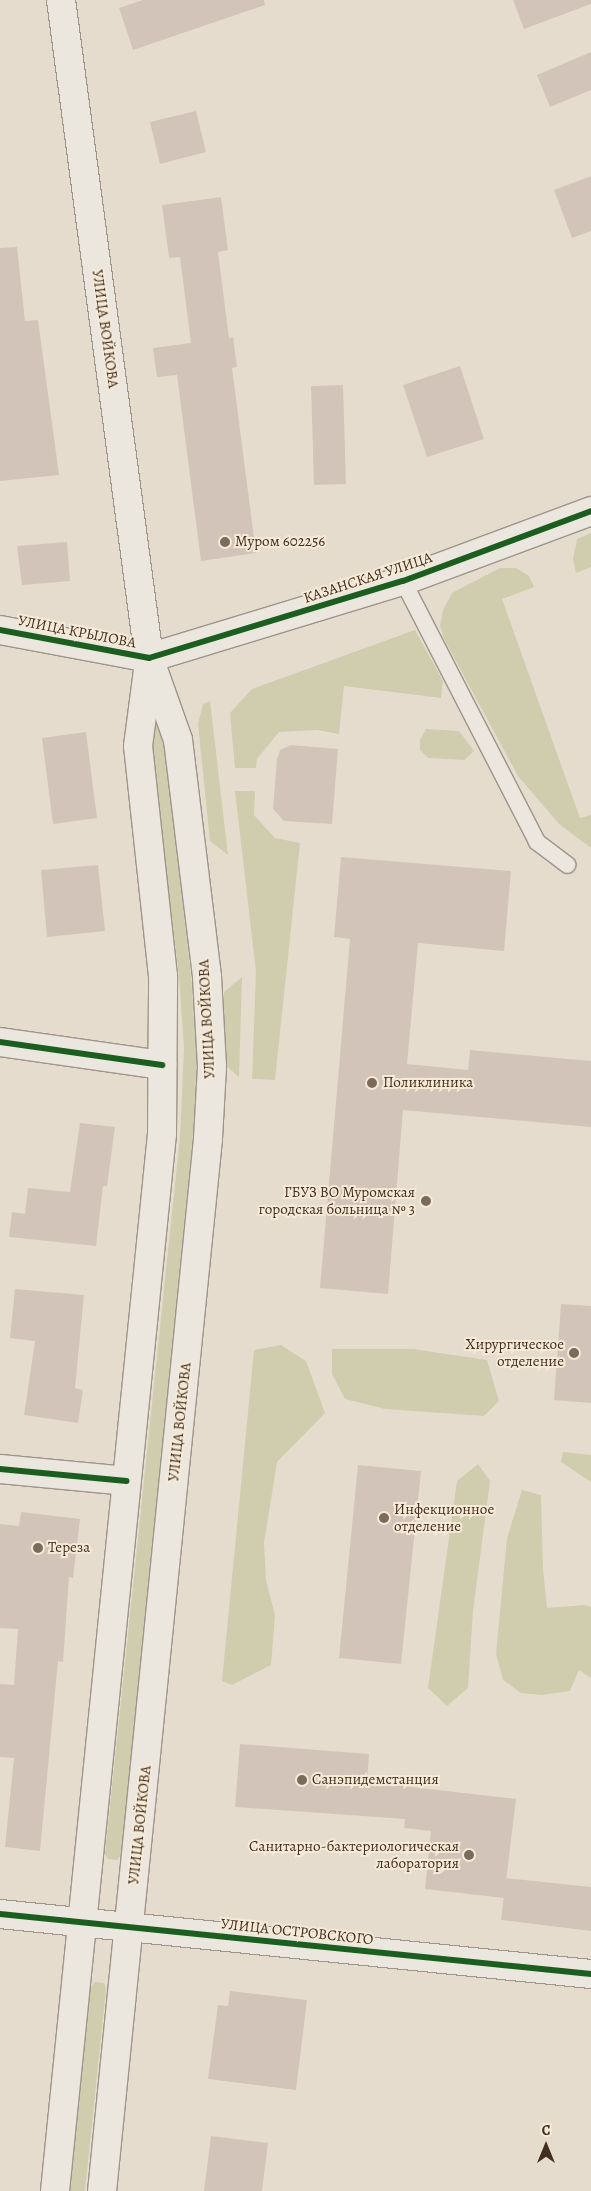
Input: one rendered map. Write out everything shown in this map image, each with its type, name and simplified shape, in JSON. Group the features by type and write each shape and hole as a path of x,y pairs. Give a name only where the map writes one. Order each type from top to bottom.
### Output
{"main road":[{"name":"УЛИЦА ВОЙКОВА","path":"61,0 150,658 178,740 207,977 212,1067 208,1139 102,2191"},
{"name":"КАЗАНСКАЯ УЛИЦА","path":"150,658 403,581 591,511"},
{"name":"УЛИЦА КРЫЛОВА","path":"0,630 150,658"},
{"name":"УЛИЦА ВОЙКОВА","path":"54,2191 162,1134 163,976 138,746 150,658"},
{"path":"0,1042 162,1065"},
{"path":"0,1469 126,1481"},
{"name":"УЛИЦА ОСТРОВСКОГО","path":"0,1914 591,1974"}],"lane":[{"path":"403,581 537,842 567,865"}],"shaded area":[{"path":"591,533 591,567 576,573 573,559 577,539"},
{"path":"500,568 516,568 529,576 534,587 502,599 580,818 591,815 591,848 559,824 518,776 444,639 440,626 443,610 452,593"},
{"path":"415,630 443,681 441,698 344,686 339,734 317,730 279,732 257,759 256,768 235,768 230,713 252,689"},
{"path":"210,701 228,855 210,841 198,724 203,704"},
{"path":"149,714 162,720 191,976 197,1057 193,1137 121,1855 117,1860 108,1859 105,1854 180,1136 184,1049 179,975 147,723"},
{"path":"426,729 459,731 474,751 464,760 428,758 420,750 420,740"},
{"path":"235,791 255,791 254,815 275,838 300,843 275,1080 252,1079 256,972"},
{"path":"242,977 239,1077 224,1064 224,992"},
{"path":"281,1345 306,1361 325,1413 277,1462 264,1543 266,1580 275,1615 271,1665 232,1685 222,1681 254,1350"},
{"path":"332,1349 413,1349 487,1360 499,1401 484,1416 385,1409 345,1399 332,1374"},
{"path":"563,1452 591,1455 591,1482 561,1462"},
{"path":"478,1464 490,1481 473,1611 468,1688 447,1706 428,1688 457,1481"},
{"path":"522,1490 541,1495 543,1569 547,1608 585,1605 591,1607 591,1678 579,1670 570,1691 542,1695 521,1693 503,1680 496,1654 507,1538"},
{"path":"95,1982 104,1983 106,1989 85,2191 69,2191 90,1988"}],"building":[{"path":"143,0 264,0 265,5 133,50 119,8"},
{"path":"513,0 591,0 591,4 524,29"},
{"path":"591,52 591,90 550,107 537,75"},
{"path":"196,111 206,152 160,164 150,122"},
{"path":"591,176 591,231 572,238 554,190"},
{"path":"221,197 228,250 218,252 229,338 233,337 237,367 232,368 256,553 201,561 177,375 157,377 153,348 191,343 180,257 169,258 162,205"},
{"path":"17,247 25,321 38,320 59,475 0,481 0,248"},
{"path":"460,366 484,439 427,457 403,385"},
{"path":"343,385 346,484 314,485 311,386"},
{"path":"67,542 70,581 22,585 17,546"},
{"path":"86,732 97,818 53,824 42,738"},
{"path":"291,745 338,749 332,824 284,821 273,809 277,759 280,750"},
{"name":"Поликлиника","path":"341,857 511,871 504,951 418,943 407,1064 468,1070 470,1050 591,1061 591,1127 403,1110 388,1294 320,1288 350,939 334,937"},
{"path":"98,865 105,931 47,937 41,870"},
{"path":"80,1123 115,1127 107,1186 103,1186 96,1246 9,1237 12,1212 25,1214 28,1188 70,1192"},
{"path":"15,1289 84,1295 75,1388 83,1390 78,1423 24,1415 35,1341 10,1338"},
{"name":"Хирургическое отделение","path":"561,1304 591,1306 591,1403 554,1400"},
{"name":"Инфекционное отделение","path":"358,1465 421,1471 401,1664 339,1658"},
{"path":"21,1512 80,1519 73,1578 69,1577 63,1662 58,1661 40,1851 5,1847 14,1758 0,1757 0,1684 14,1685 18,1629 0,1628 0,1524 19,1526"},
{"path":"240,1744 369,1754 367,1782 516,1799 504,1898 425,1889 431,1831 404,1828 405,1819 235,1807"},
{"path":"506,1878 591,1887 591,1931 501,1920"},
{"path":"230,1991 307,2000 296,2090 208,2079 218,2005 228,2006"},
{"path":"211,2136 268,2143 262,2191 204,2191"}],"cycle path":[{"path":"0,630 149,658 403,581 591,511"},
{"path":"0,1042 162,1065"},
{"path":"0,1469 126,1481"},
{"path":"0,1914 591,1974"}],"place":[{"name":"Муром 602256","path":"225,542"},
{"name":"Поликлиника","path":"372,1083"},
{"name":"ГБУЗ ВО Муромская городская больница № 3","path":"426,1201"},
{"name":"Хирургическое отделение","path":"574,1353"},
{"name":"Инфекционное отделение","path":"384,1518"},
{"name":"Тереза","path":"38,1548"},
{"name":"Cанэпидемстанция","path":"302,1780"},
{"name":"Санитарно-бактериологическая лаборатория","path":"469,1855"}]}
